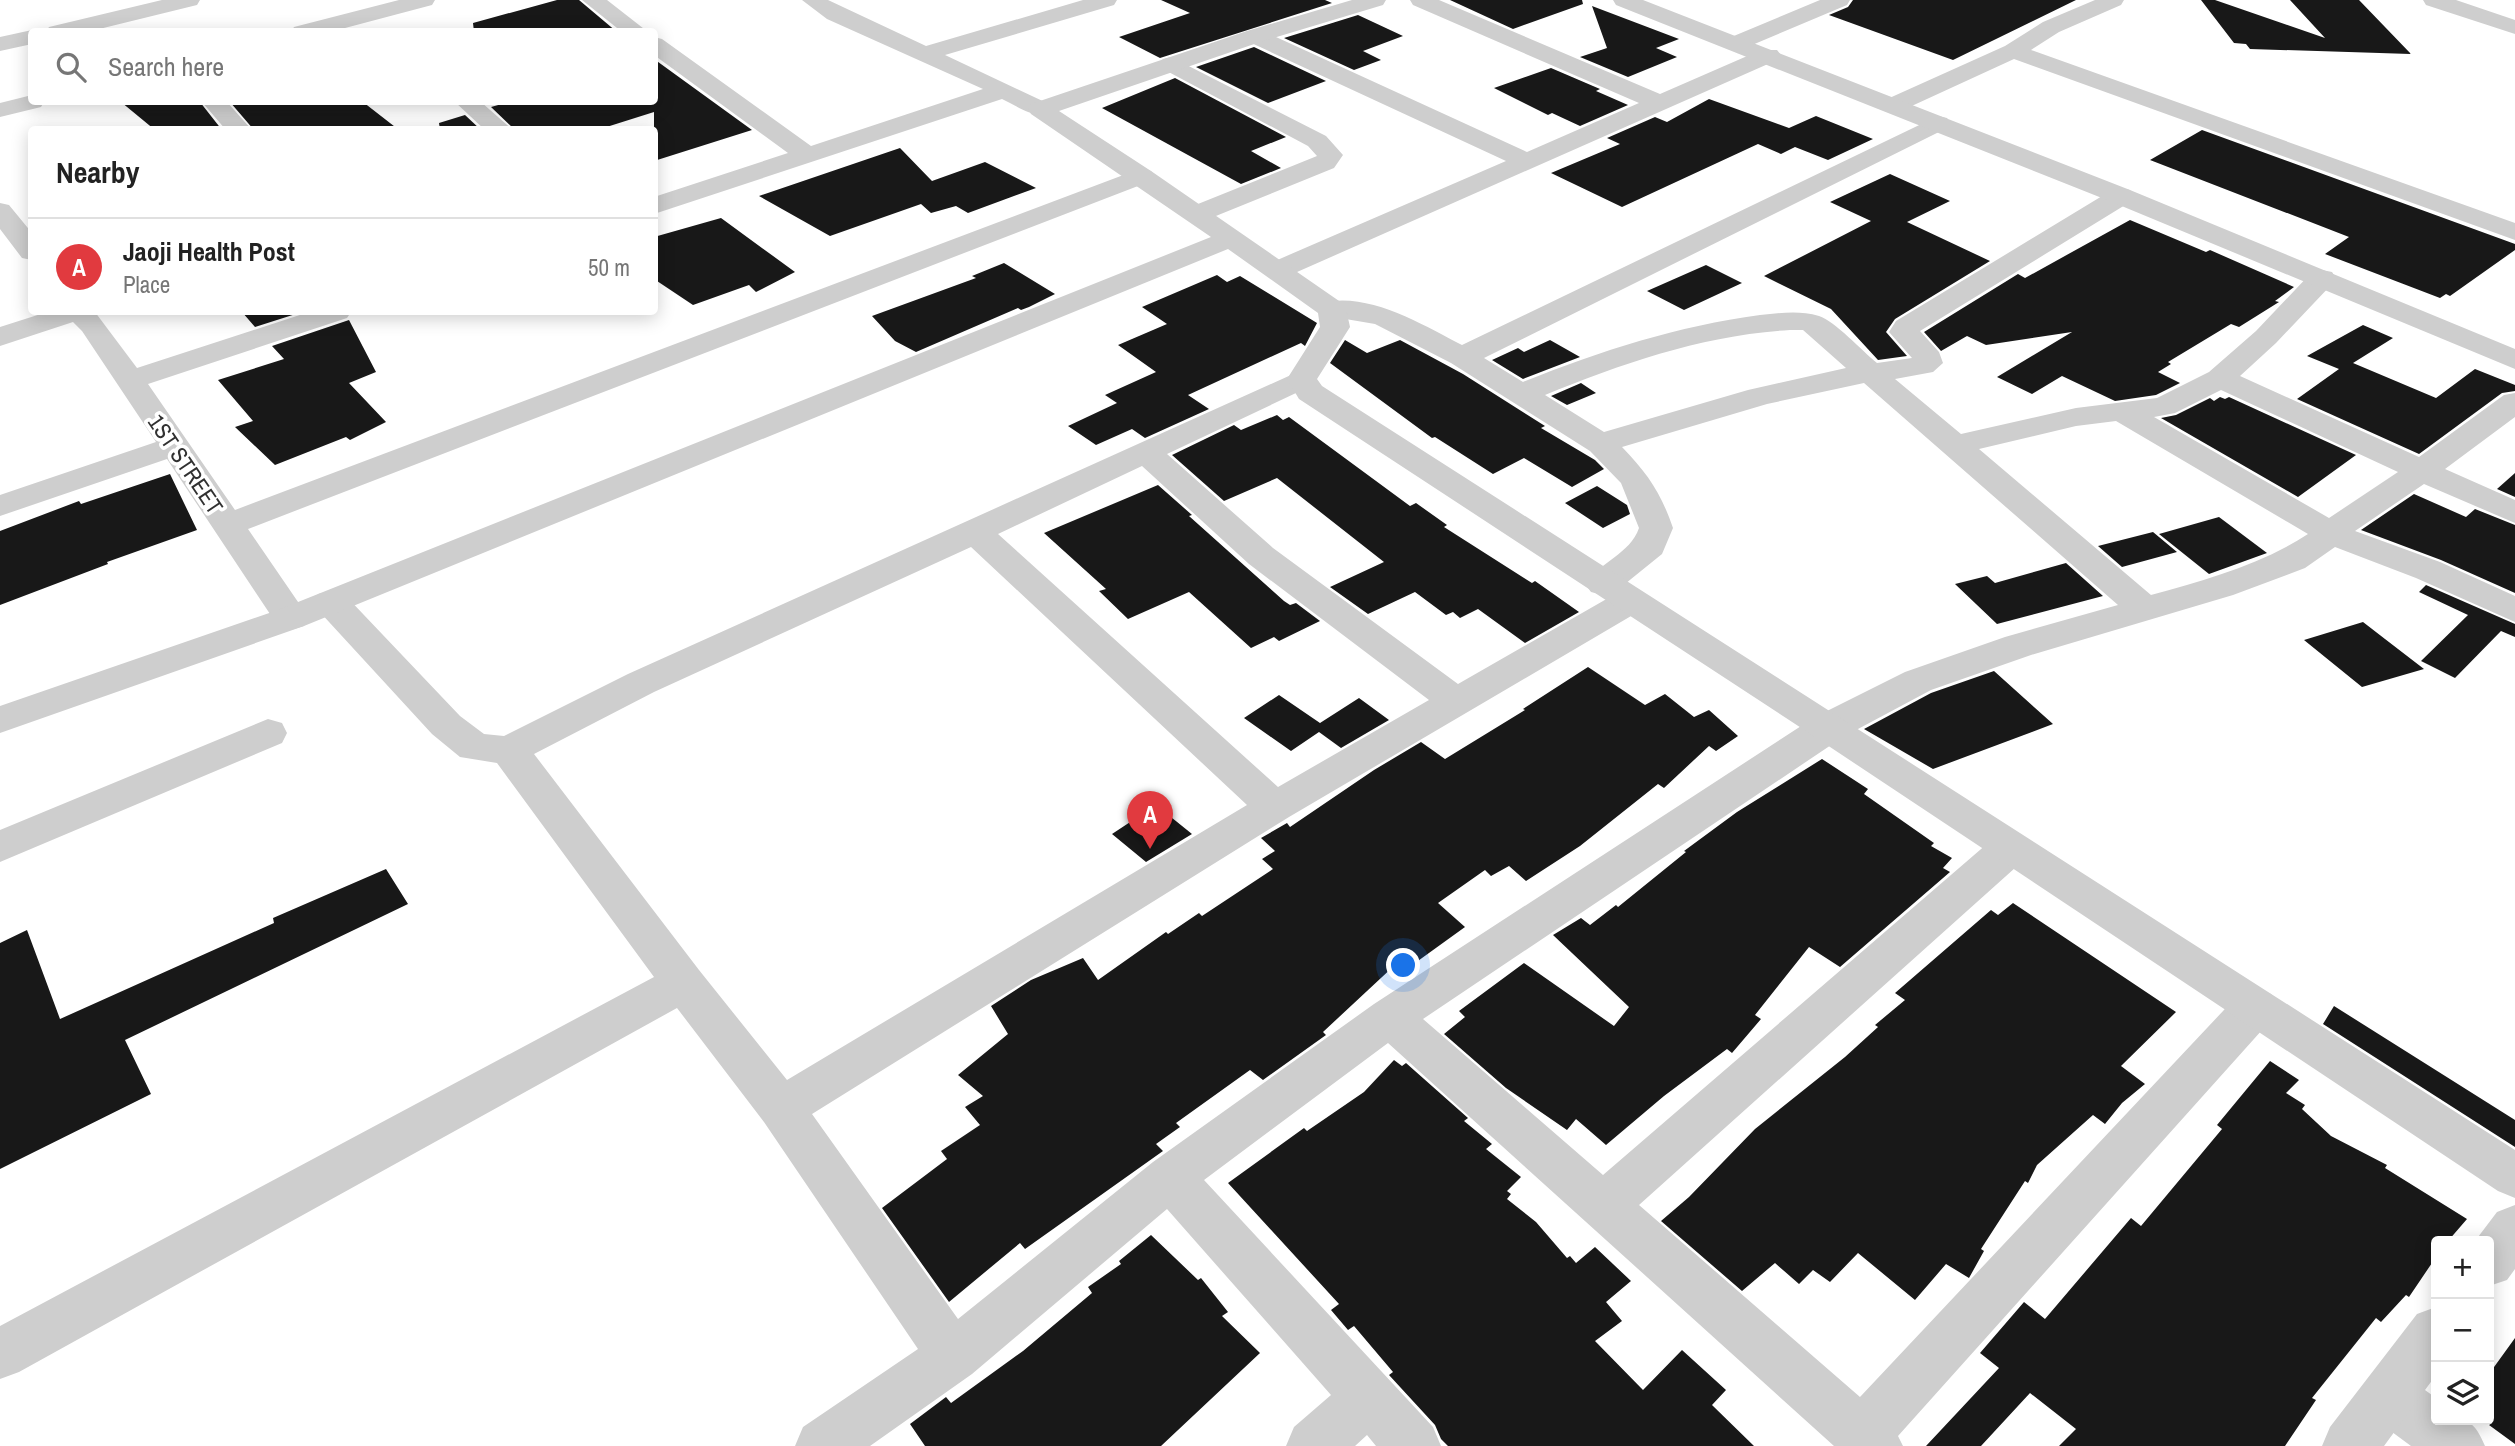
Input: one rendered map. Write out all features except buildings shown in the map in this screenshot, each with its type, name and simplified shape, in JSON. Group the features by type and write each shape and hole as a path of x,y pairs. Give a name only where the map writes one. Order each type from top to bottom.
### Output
{"street":[{"path":"74,28 190,0"},
{"path":"317,28 424,0"},
{"path":"593,0 632,28"},
{"path":"781,1108 1275,807 1456,701 1616,592 1650,546 1656,528 1649,506 1635,479 1601,444 1462,357 1382,316 1332,309 1142,176 1040,109 1004,90 835,14 813,0"},
{"path":"924,54 1106,0"},
{"path":"1040,109 1255,36 1375,0"},
{"path":"1421,0 1660,103"},
{"path":"1624,0 2121,196 2515,360"},
{"path":"1737,43 1839,0"},
{"path":"2434,0 2515,27"},
{"path":"1894,105 2013,51 2093,3"},
{"path":"364,15 379,28"},
{"path":"1255,36 1527,161"},
{"path":"0,44 28,38"},
{"path":"658,47 807,155"},
{"path":"2013,51 2515,232"},
{"path":"1278,270 1769,55"},
{"path":"1171,64 1317,141 1329,155 1325,163 1196,214"},
{"path":"658,205 1004,90"},
{"path":"0,110 28,103"},
{"path":"217,105 236,126"},
{"path":"471,105 496,126"},
{"path":"1462,357 1938,123"},
{"path":"228,525 1142,176"},
{"path":"1601,444 1661,424 1780,391 1869,372 1922,366 1928,363 1928,358 1904,332 1906,327 2121,196"},
{"path":"2,216 28,246"},
{"path":"0,720 291,618 1231,238"},
{"path":"1952,446 2076,417 2164,405 2220,378 2266,337 2322,278"},
{"path":"331,602 446,726 474,747 509,750 640,683 975,532 1302,379 1335,327 1332,309"},
{"path":"0,337 67,315"},
{"name":"1ST STREET","path":"80,315 93,325 291,618"},
{"path":"130,380 328,315"},
{"path":"1521,394 1660,342 1702,332 1802,321 1819,327 1952,446 2144,608"},
{"path":"2220,378 2515,513"},
{"path":"1302,379 1310,392 1829,727 2010,848 2515,1176"},
{"path":"2123,412 2332,534 2428,570 2515,610"},
{"path":"824,1446 953,1356 1170,1177 1390,1017 1829,727 1918,681 2018,646 2221,587 2293,560 2332,534 2348,518 2508,415"},
{"path":"0,506 174,446"},
{"path":"1146,452 1261,556 1456,701"},
{"path":"975,532 1275,807"},
{"path":"0,847 268,733"},
{"path":"509,750 683,983 781,1108 953,1356"},
{"path":"1603,1206 2010,848"},
{"path":"0,1354 683,983"},
{"path":"1390,1017 1868,1441 2255,1007"},
{"path":"1170,1177 1413,1446"},
{"path":"2494,1255 2515,1228"},
{"path":"2350,1446 2431,1339"},
{"path":"2388,1396 2457,1446"},
{"path":"1314,1446 1369,1397"}],"place":[{"name":"Jaoji Health Post","path":"1150,849"}]}
